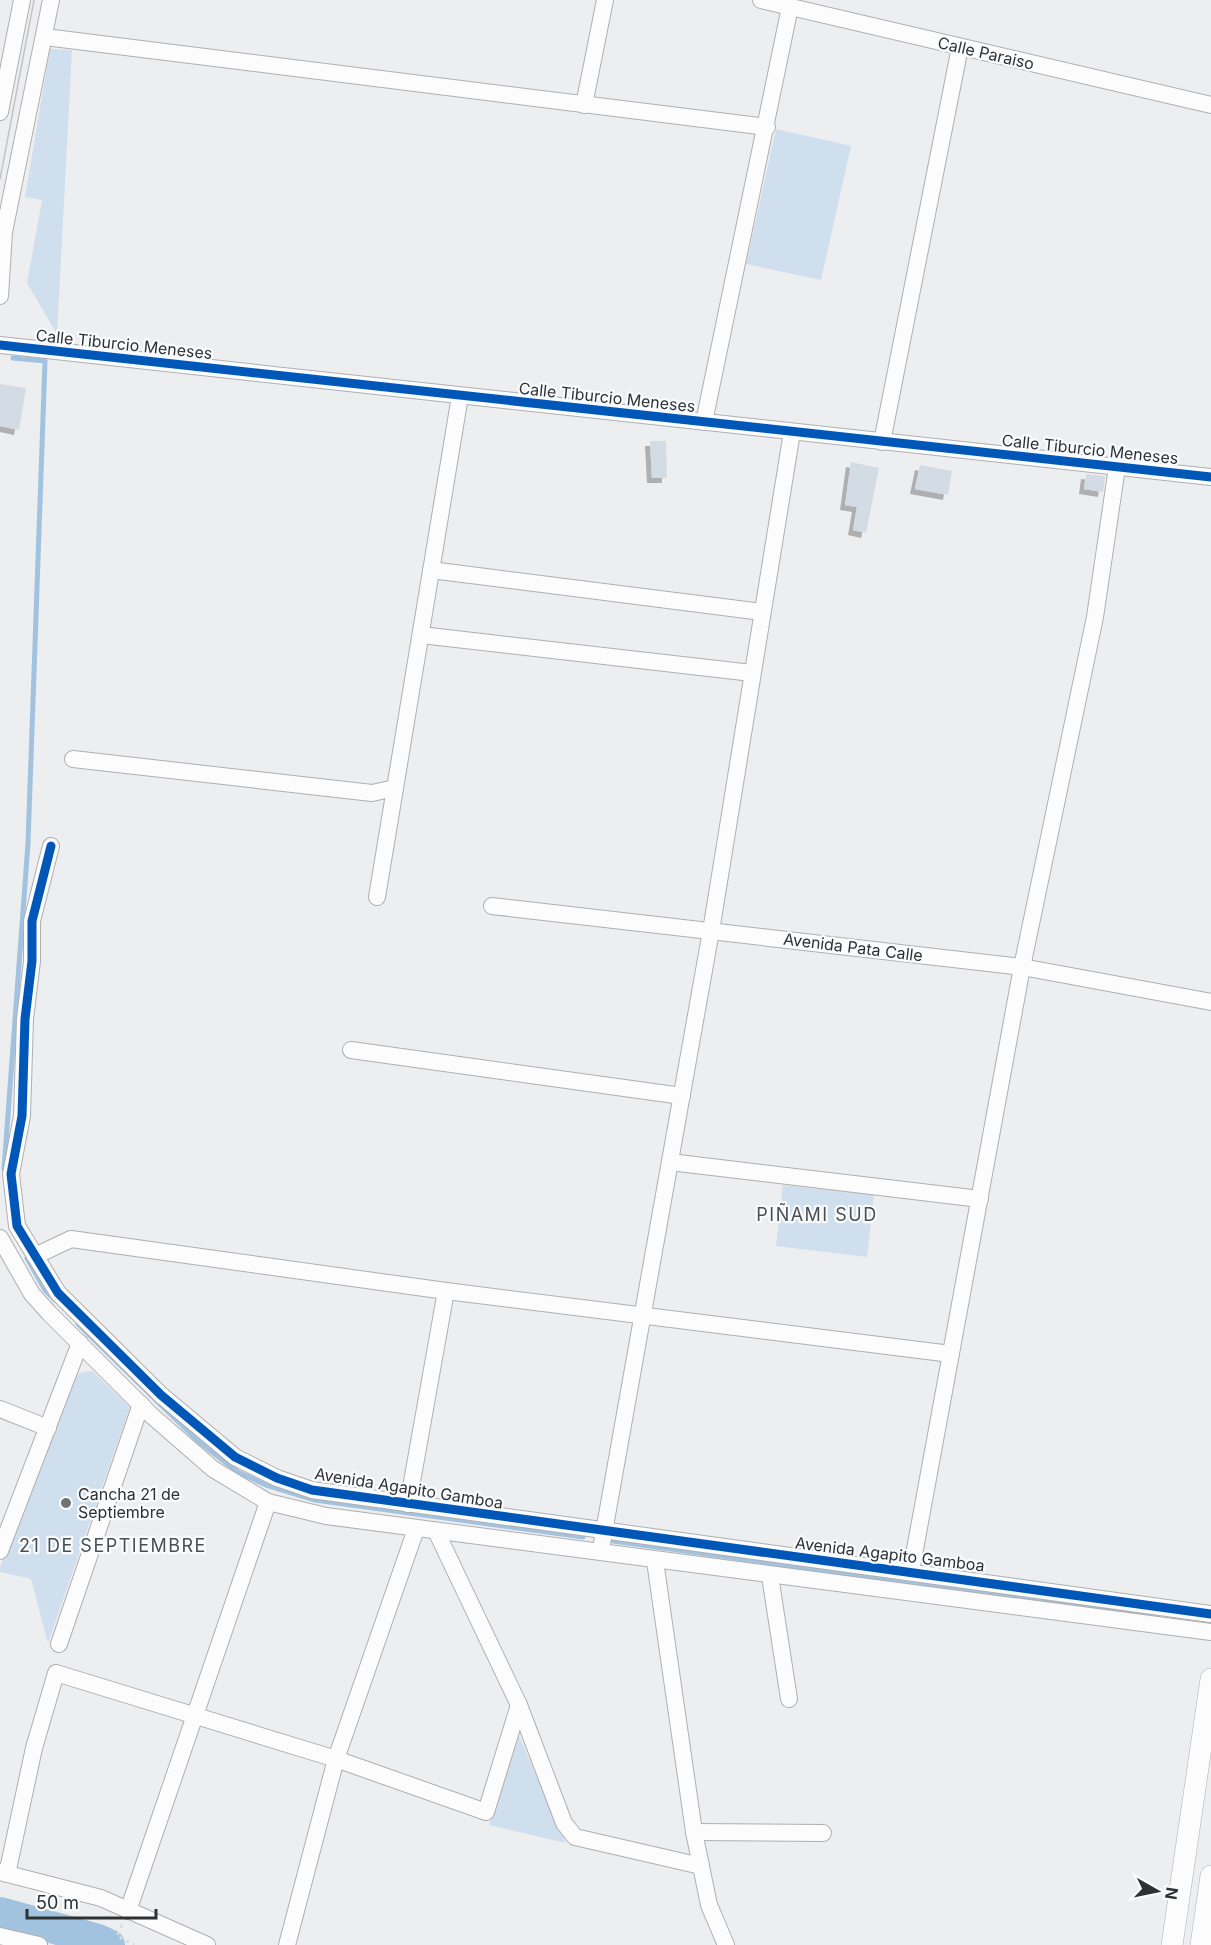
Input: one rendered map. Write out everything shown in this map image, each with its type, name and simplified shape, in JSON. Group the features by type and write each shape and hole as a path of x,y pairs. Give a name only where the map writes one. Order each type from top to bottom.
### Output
{"main road":[{"path":"1172,1945 1211,1679"},
{"path":"1201,1945 1211,1876"}],"street":[{"path":"0,112 22,0"},
{"path":"0,296 4,232 51,0"},
{"path":"584,105 605,0"},
{"name":"Calle Paraiso","path":"761,0 1211,105"},
{"path":"704,422 790,7"},
{"path":"45,37 766,127"},
{"path":"882,442 960,47"},
{"name":"Calle Tiburcio Meneses","path":"0,345 1211,477"},
{"path":"377,897 460,396"},
{"path":"600,1553 711,931 792,432"},
{"path":"911,1571 1022,967 1095,617 1117,467"},
{"path":"431,570 762,612"},
{"path":"421,634 752,673"},
{"path":"73,759 372,793 395,788"},
{"name":"Avenida Agapito Gamboa","path":"51,846 32,921 32,961 25,1019 22,1116 11,1174 17,1226 58,1293 160,1395 235,1456 277,1479 312,1490 604,1533 911,1571 1211,1614"},
{"name":"Avenida Pata Calle","path":"492,906 1022,967 1211,1002"},
{"path":"351,1050 682,1096"},
{"path":"670,1162 980,1199"},
{"path":"0,1238 32,1293 141,1404 213,1469 268,1502 326,1516 655,1562 1211,1632"},
{"path":"35,1256 71,1239 446,1291 951,1353"},
{"path":"408,1504 446,1291"},
{"path":"0,1551 80,1343"},
{"path":"59,1644 141,1404"},
{"path":"0,1409 48,1428"},
{"path":"128,1911 268,1502"},
{"path":"287,1945 336,1759 416,1529"},
{"path":"436,1531 519,1705 564,1822 575,1837 701,1866"},
{"path":"655,1562 694,1832 709,1905 726,1945"},
{"path":"770,1576 789,1699"},
{"path":"207,1945 101,1898 4,1873 34,1748 56,1673 336,1759 486,1812 519,1705"},
{"path":"694,1832 823,1833"},
{"path":"0,1936 39,1945"}],"path":[{"path":"128,1911 117,1936 134,1945"}],"shaded area":[{"path":"50,49 72,50 57,334 27,283 42,200 25,197"},
{"path":"776,129 851,146 821,280 746,264"},
{"path":"783,1185 874,1195 867,1257 776,1246"},
{"path":"92,1371 130,1407 48,1643 31,1579 0,1572 0,1567 71,1381 80,1373"},
{"path":"519,1736 566,1843 489,1825"}],"building":[{"path":"0,384 26,388 19,430 0,426"},
{"path":"650,441 666,441 667,478 652,478"},
{"path":"851,462 879,468 866,533 853,530 857,507 845,505"},
{"path":"920,465 952,471 948,495 915,489"},
{"path":"1086,474 1105,476 1103,492 1084,489"}],"waterway":[{"path":"4,1169 28,843 45,361 13,358"},
{"path":"27,1258 45,1290 55,1300"},
{"path":"78,1324 198,1441 238,1472 266,1485 315,1500 583,1537"},
{"path":"613,1541 1158,1617"},
{"path":"0,1913 109,1945"}],"tram line":[{"path":"0,179 34,0"}],"cycle path":[{"path":"0,345 1211,477"},
{"path":"51,846 32,921 32,961 25,1019 22,1116 11,1174 17,1226 58,1293 161,1395 235,1457 277,1478 312,1490 1211,1614"}],"place":[{"name":"Cancha 21 de Septiembre","path":"66,1503"}],"district":[{"name":"PIÑAMI SUD","path":"817,1214"},
{"name":"21 DE SEPTIEMBRE","path":"113,1545"}]}
